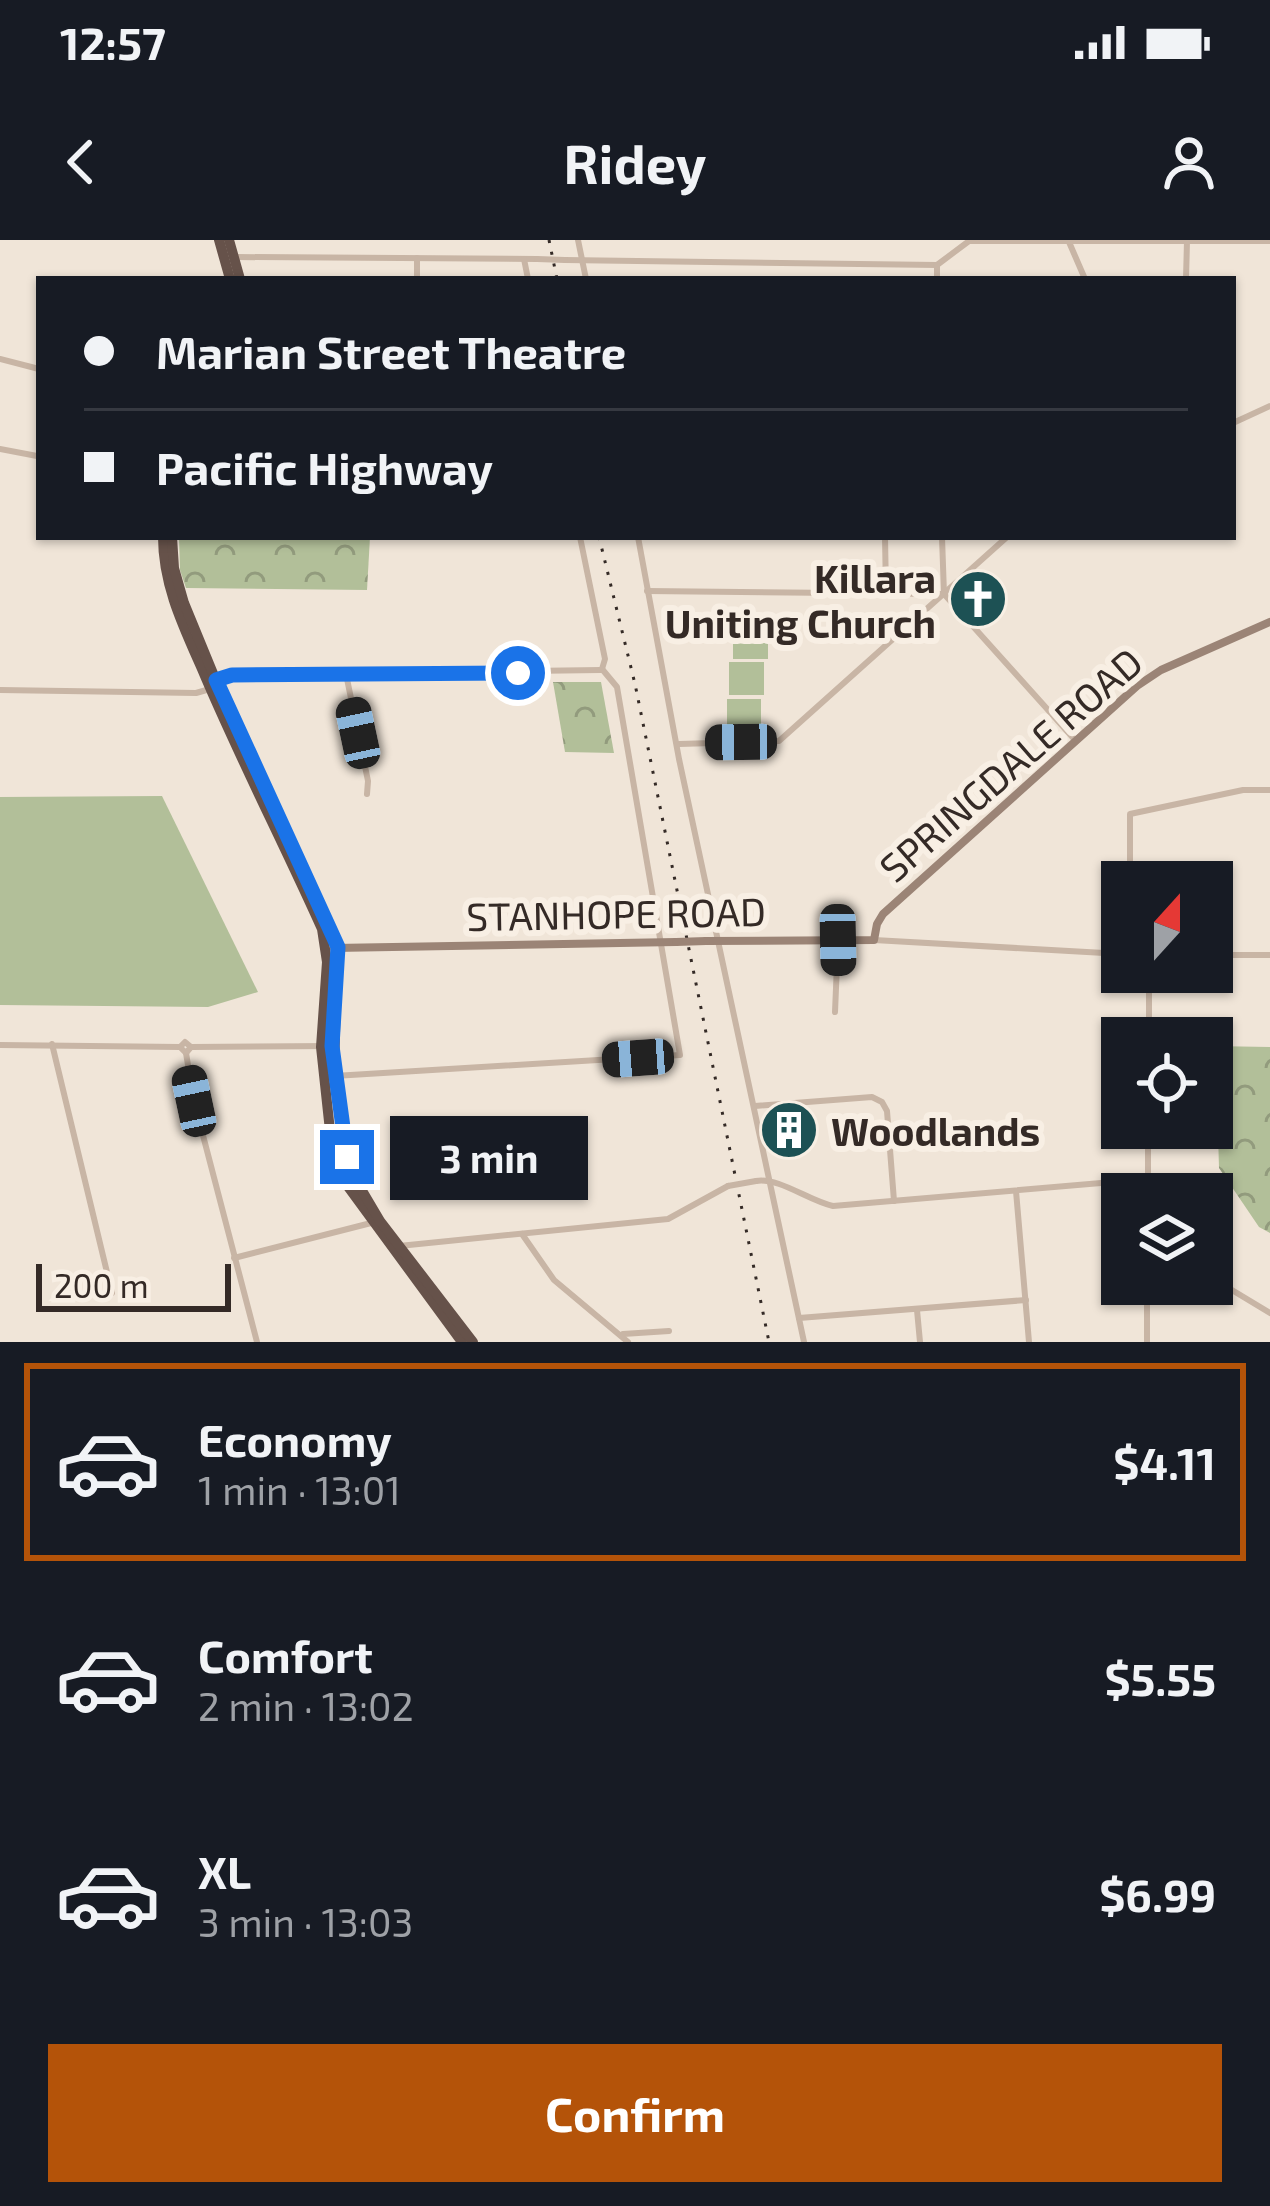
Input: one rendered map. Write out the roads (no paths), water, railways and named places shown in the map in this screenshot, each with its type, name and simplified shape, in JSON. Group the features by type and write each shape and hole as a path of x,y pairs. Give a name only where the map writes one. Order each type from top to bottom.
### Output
{"highway":[{"path":"219,240 229,276"},
{"path":"229,240 239,276"},
{"path":"168,540 179,591 213,684 332,948 327,1046 335,1159 341,1177 371,1222 473,1342"},
{"path":"327,1046 351,1172 462,1342"}],"main road":[{"name":"SPRINGDALE ROAD","path":"874,940 884,914 1075,740 1161,670 1270,622"},
{"name":"STANHOPE ROAD","path":"332,948 874,940"}],"street":[{"path":"578,240 586,276"},
{"path":"236,256 937,265 969,241 1270,241"},
{"path":"1186,276 1187,241"},
{"path":"1069,242 1083,276"},
{"path":"417,258 417,276"},
{"path":"524,259 527,276"},
{"path":"937,265 938,276"},
{"path":"0,359 36,368"},
{"path":"1236,422 1270,406"},
{"path":"0,449 36,456"},
{"path":"581,540 605,659 602,669"},
{"path":"638,540 712,941 755,1106 804,1342"},
{"path":"885,540 886,592"},
{"path":"942,540 944,594 1075,740"},
{"path":"679,744 778,741 1004,540"},
{"path":"647,591 944,594"},
{"path":"0,690 196,693 232,675 602,669"},
{"path":"334,1076 680,1055 616,687 602,669"},
{"path":"346,674 367,794"},
{"path":"1130,861 1130,814 1243,790 1270,790"},
{"path":"836,1012 838,940"},
{"name":"STANHOPE ROAD","path":"874,940 1101,953"},
{"path":"1233,955 1270,956"},
{"path":"52,1044 112,1293"},
{"path":"0,1045 327,1046"},
{"path":"186,1049 194,1101 256,1342"},
{"path":"755,1106 872,1097 883,1102 894,1201"},
{"path":"397,1248 668,1219 728,1186 768,1179 833,1206 1101,1183"},
{"path":"1016,1191 1029,1342"},
{"path":"234,1258 371,1222"},
{"path":"522,1234 554,1280 628,1342"},
{"path":"1233,1291 1270,1313"},
{"path":"799,1318 1026,1300"},
{"path":"1147,1342 1148,1305"},
{"path":"917,1309 920,1342"},
{"path":"619,1334 669,1330"}],"railway":[{"path":"549,240 556,276"},
{"path":"600,540 635,684 769,1342"}],"place":[{"name":"Killara Uniting Church","path":"978,599"},
{"name":"Woodlands","path":"789,1130"}]}
